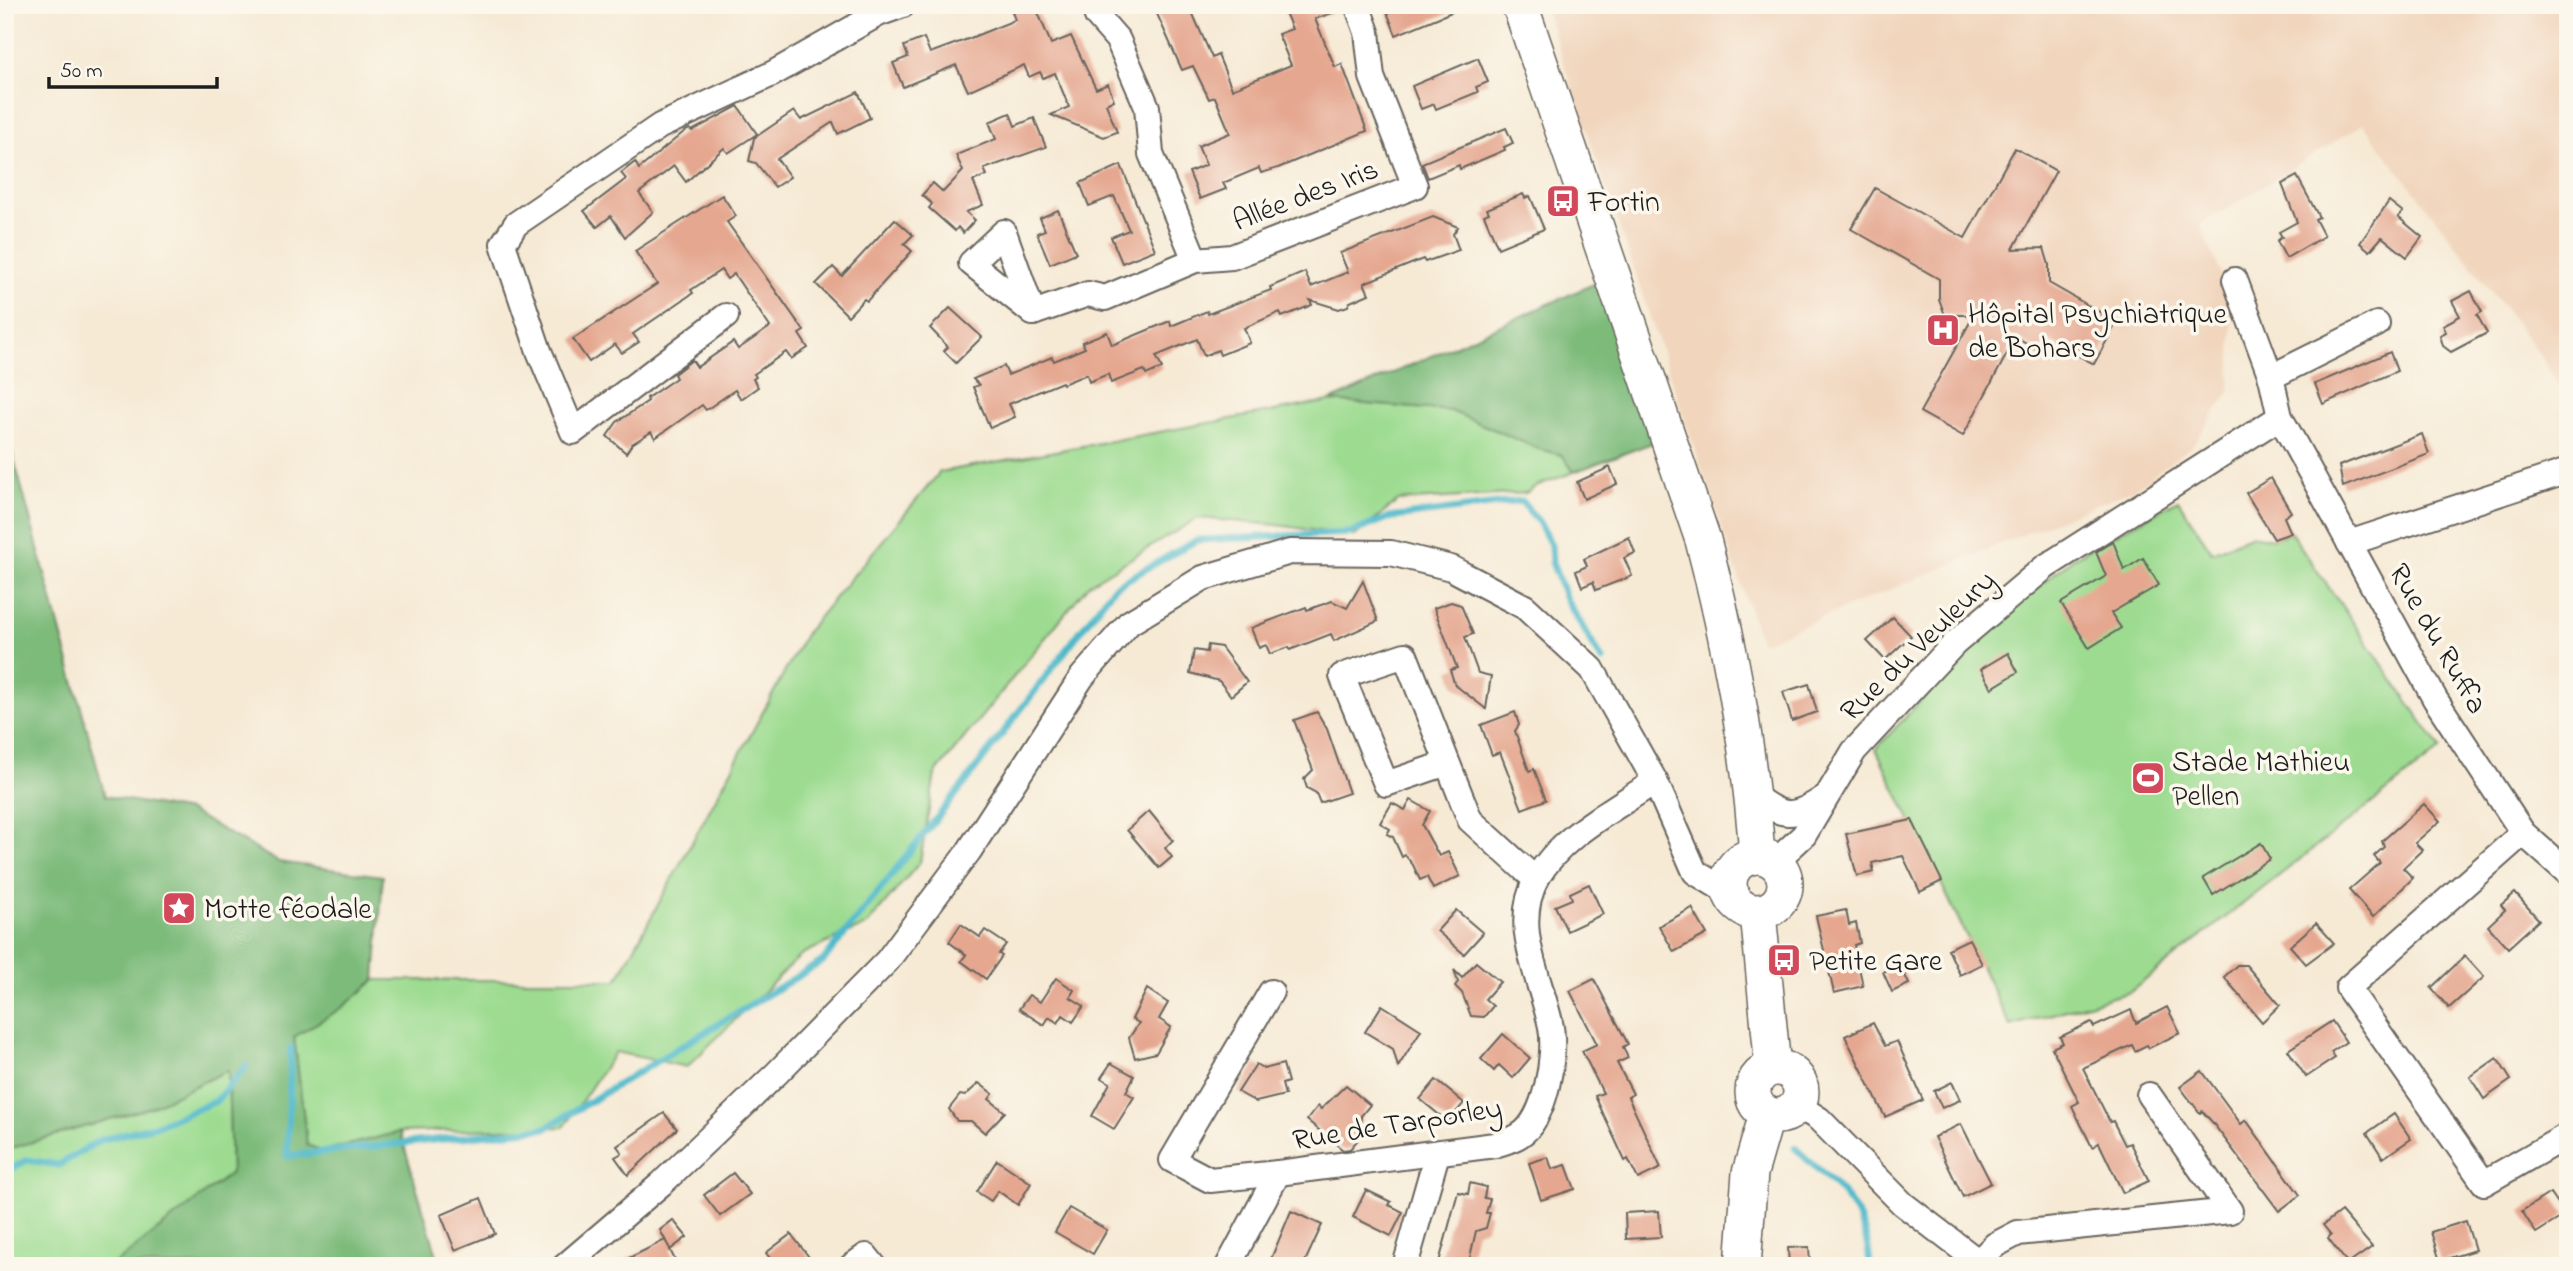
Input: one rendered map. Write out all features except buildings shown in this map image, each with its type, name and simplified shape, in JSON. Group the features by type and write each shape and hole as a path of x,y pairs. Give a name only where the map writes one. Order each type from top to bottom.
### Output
{"street":[{"path":"726,316 573,432 539,351 502,244 516,224 660,126 772,74 878,14 903,5"},
{"path":"1093,5 1097,16 1118,40 1147,107 1151,154 1195,260"},
{"name":"Allée des Iris","path":"1033,313 1088,293 1105,298 1195,260 1233,257 1415,186 1372,77 1367,32 1357,5"},
{"path":"1520,5 1703,540 1726,629 1766,859"},
{"name":"Rue du Ruffa","path":"2235,280 2271,377 2280,417 2435,699 2523,833 2568,873"},
{"path":"2271,377 2377,324"},
{"name":"Rue du Veuleury","path":"1766,859 1804,835 1824,797 1854,751 1955,643 2045,567 2280,417"},
{"path":"2349,543 2568,471"},
{"path":"565,1266 671,1175 887,961 969,851 1082,677 1129,623 1203,578 1290,552 1391,553 1451,568 1525,607 1592,670 1655,780 1695,873 1729,893 1740,908 1758,913 1779,904 1784,894 1783,871 1766,859 1740,861 1730,875 1729,893"},
{"path":"1447,763 1386,784 1342,676 1405,655 1470,820 1536,880"},
{"name":"Rue de Tarporley","path":"1271,992 1172,1160 1210,1180 1437,1154 1495,1145 1521,1135 1545,1097 1551,1030 1525,934 1528,903 1536,880 1565,844 1655,780"},
{"path":"1753,795 1773,811 1789,814 1806,810 1824,797"},
{"path":"2523,833 2348,988 2484,1183 2568,1135"},
{"path":"1758,913 1773,1068 1762,1073 1754,1083 1753,1095 1757,1107 1782,1110 1828,1128 1903,1204 1981,1264 1995,1245 2018,1233 2230,1212 2149,1095"},
{"path":"1743,1266 1750,1173 1782,1110"},
{"path":"1405,1266 1437,1154"},
{"name":"Rue de Tarporley","path":"1228,1266 1278,1173"}],"shaded area":[{"name":"Hôpital Psychiatrique de Bohars","path":"1544,5 2568,5 2568,403 2543,359 2363,124 2200,225 2233,301 2230,391 2192,446 2136,488 1761,643"}],"green space":[{"path":"1598,282 1655,442 1574,472 1562,455 1539,449 1451,411 1330,401"},
{"path":"1330,401 1451,411 1539,449 1562,455 1574,472 1536,486 1526,493 1398,501 1355,536 1198,518 1089,584 935,774 920,862 867,925 802,954 687,1067 615,1052 564,1127 400,1132 322,1151 307,1146 294,1037 343,1007 375,980 617,980 807,631 940,472"},
{"path":"5,426 105,796 189,811 279,862 383,876 375,980 343,1007 294,1037 307,1145 323,1151 400,1132 440,1266 112,1266 231,1173 228,1070 151,1107 5,1150"},
{"name":"Stade Mathieu Pellen","path":"2178,500 2212,552 2252,535 2273,539 2291,533 2441,749 2130,992 2010,1026 1876,749 1988,627 2076,556"},
{"path":"228,1069 231,1173 112,1266 5,1266 5,1150 151,1107"}],"waterway":[{"path":"291,1048 287,1156 546,1128 823,961 964,784 1114,587 1197,540 1350,533 1388,518 1521,501 1539,522 1551,545 1552,562 1566,599 1602,660"},
{"path":"5,1169 13,1168 27,1160 59,1165 100,1140 158,1125 216,1101 246,1066"},
{"path":"1795,1148 1836,1186 1856,1212 1868,1245 1870,1266"}],"place":[{"name":"Fortin","path":"1563,201"},
{"name":"Hôpital Psychiatrique de Bohars","path":"1943,330"},
{"name":"Stade Mathieu Pellen","path":"2148,778"},
{"name":"Motte féodale","path":"179,908"},
{"name":"Petite Gare","path":"1784,960"}]}
